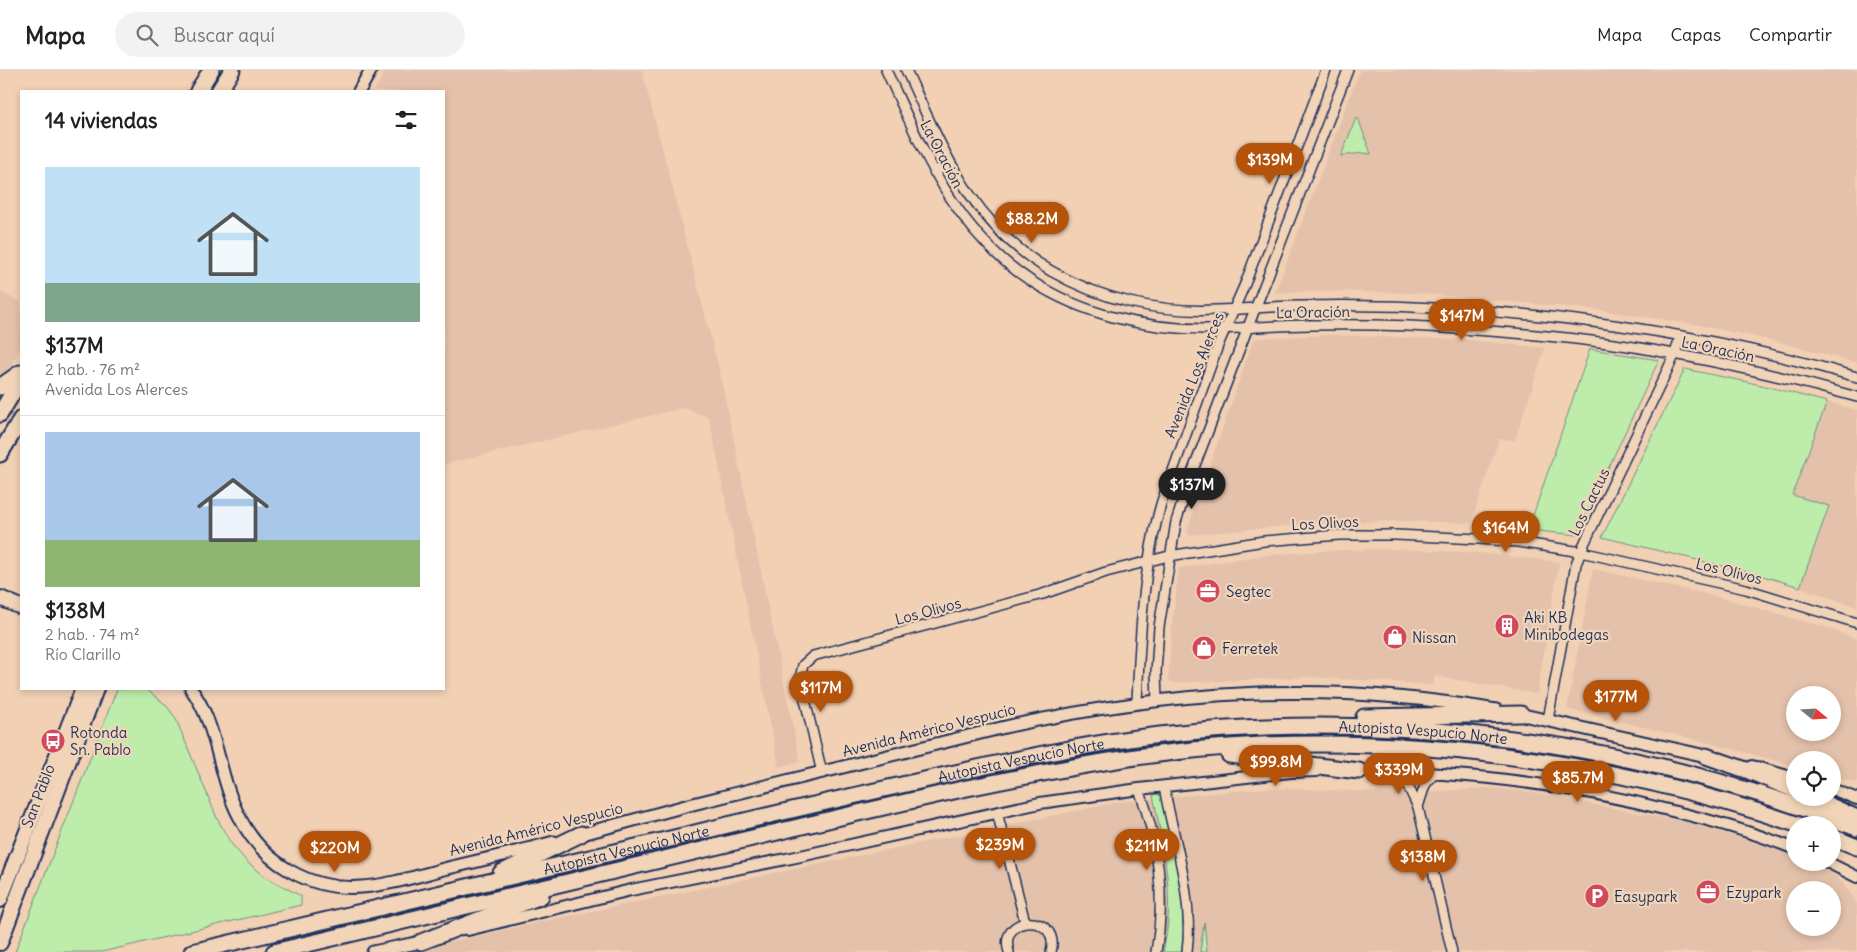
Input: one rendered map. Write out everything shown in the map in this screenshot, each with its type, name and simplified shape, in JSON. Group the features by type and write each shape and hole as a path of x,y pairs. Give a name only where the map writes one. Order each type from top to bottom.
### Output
{"highway":[{"path":"199,90 212,70"},
{"path":"220,90 232,70"},
{"path":"0,387 20,373"},
{"path":"0,414 20,381"},
{"path":"0,454 20,421"},
{"path":"1311,726 1356,717 1521,714"},
{"name":"Autopista Vespucio Norte","path":"192,952 778,813 1073,748 1183,733 1311,726 1387,727 1538,742 1662,767 1729,785 1800,807 1857,828"},
{"name":"Autopista Vespucio Norte","path":"274,952 908,801 1056,770 1170,752 1248,746 1333,744 1407,746 1496,754 1562,764 1656,783 1786,821"},
{"path":"1170,752 1251,757 1359,771"},
{"path":"1706,756 1786,786"},
{"path":"1831,806 1857,818"},
{"path":"475,886 581,834"},
{"path":"1841,841 1857,847"},
{"path":"420,942 523,904 574,881"}],"main road":[{"path":"360,90 372,70"},
{"path":"0,598 20,607"},
{"name":"San Pablo","path":"0,900 82,690"},
{"name":"San Pablo","path":"0,943 96,690"},
{"name":"Avenida Américo Vespucio","path":"192,690 204,714 235,808 255,842 272,859 285,868 306,879 340,887 372,886 1023,723 1137,702 1233,693 1328,692 1430,700 1521,714 1706,756"},
{"path":"373,952 420,942"}],"street":[{"name":"La Oración","path":"886,70 934,172 957,209 982,240 1014,269 1046,290 1084,307 1136,322 1176,328 1341,325 1456,328 1566,338 1676,354 1759,372 1857,397"},
{"name":"La Oración","path":"906,70 950,164 968,193 1001,232 1024,253 1064,278 1096,292 1142,305 1198,310 1256,307 1366,306 1478,311 1581,321 1680,336 1766,353 1857,377"},
{"name":"Avenida Los Alerces","path":"1137,702 1138,664 1149,561 1156,519 1226,328 1236,308 1326,70"},
{"path":"1158,700 1156,672 1159,627 1176,522 1192,473 1348,70"},
{"path":"934,172 950,164"},
{"name":"Los Cactus","path":"1548,720 1572,577 1580,552 1676,354 1680,336"},
{"name":"Los Olivos","path":"822,773 800,678 803,665 813,656 1053,591 1106,572 1149,561 1264,541 1339,535 1396,535 1518,542 1640,564 1746,589 1857,623"},
{"name":"Avenida Américo Vespucio","path":"1706,756 1786,776"},
{"path":"420,942 631,890 789,859 997,812 1070,798 1291,772 1397,772 1526,782 1597,794 1717,822 1786,846"},
{"path":"1397,772 1407,784 1418,807 1452,952"},
{"path":"1418,807 1425,785 1434,774"},
{"path":"1164,787 1186,889 1189,927 1187,952"},
{"path":"1139,789 1153,838 1159,873 1160,913 1156,952"},
{"path":"1841,793 1857,799"},
{"path":"997,812 1025,922"},
{"path":"1841,870 1855,877"},
{"path":"1005,951 1011,932 1017,926 1025,922 1036,922 1048,931 1052,940 1051,952"}],"shaded area":[{"path":"386,70 642,70 720,373 800,761 779,767 709,417 683,408 445,464 445,90 375,90"},
{"path":"1360,70 1857,70 1857,363 1779,342 1699,325 1599,310 1417,293 1327,291 1275,293"},
{"path":"0,291 20,302 20,349 7,372 0,376"},
{"path":"1330,335 1469,340 1545,348 1515,440 1499,439 1471,523 1404,521 1330,522 1189,535 1187,531 1253,341 1258,338"},
{"path":"1827,402 1857,410 1857,607 1800,587 1829,507 1792,495"},
{"path":"1395,549 1481,553 1559,562 1537,694 1435,676 1433,685 1313,677 1173,683 1168,680 1179,568 1265,555 1337,550"},
{"path":"1593,569 1719,597 1828,628 1857,639 1857,783 1841,778 1841,751 1786,751 1786,764 1710,743 1567,709"},
{"path":"1267,788 1410,793 1487,788 1530,792 1695,824 1786,852 1786,871 1826,871 1836,876 1840,881 1786,881 1786,936 1841,936 1841,882 1857,905 1857,947 1855,952 408,952 525,925 1118,802"}],"green space":[{"path":"1356,118 1358,118 1371,154 1362,153 1341,156"},
{"path":"1590,349 1659,360 1577,535 1528,530"},
{"path":"1685,369 1757,384 1827,402 1792,495 1829,506 1800,587 1760,575 1602,537"},
{"path":"117,690 147,690 165,704 175,717 217,818 230,842 247,862 266,877 301,896 301,905 102,952 15,952"},
{"path":"1162,794 1182,887 1185,917 1185,952 1163,952 1168,913 1167,873 1153,795"},
{"path":"1204,922 1207,952 1200,952"}],"place":[{"name":"Segtec","path":"1208,591"},
{"name":"Aki KB Minibodegas","path":"1507,626"},
{"name":"Nissan","path":"1395,637"},
{"name":"Ferretek","path":"1204,648"},
{"name":"Rotonda Sn. Pablo","path":"53,741"},
{"name":"Ezypark","path":"1708,892"},
{"name":"Easypark","path":"1597,896"}]}
